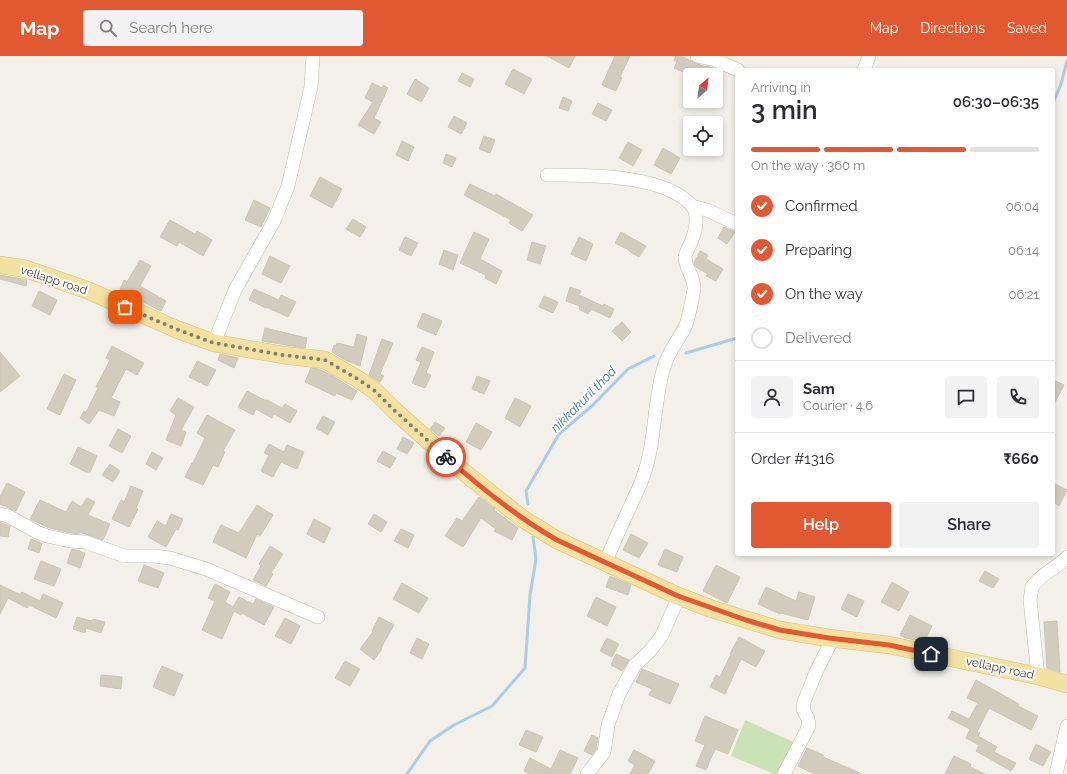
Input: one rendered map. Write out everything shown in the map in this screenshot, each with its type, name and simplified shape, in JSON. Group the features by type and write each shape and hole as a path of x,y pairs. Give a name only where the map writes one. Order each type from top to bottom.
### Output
{"main road":[{"name":"vellapp road","path":"0,264 26,269 87,290 176,329 214,343 283,355 325,360 374,390 460,469 522,519 557,540 678,596 712,609 780,630 889,645 1038,676 1067,684"}],"street":[{"path":"214,343 235,290 274,221 288,186 311,87 313,56"},
{"path":"697,56 715,60 735,69"},
{"path":"865,68 868,56"},
{"path":"547,174 627,178 668,189 684,198 692,206 696,213 692,239 685,258 687,268 694,281 685,326 672,346 664,366 654,418 650,452 643,477 605,563"},
{"path":"692,206 707,210 735,223"},
{"path":"0,514 8,516 47,536 70,541 85,542 125,556 154,556 170,558 206,569 318,617"},
{"path":"1038,676 1030,600 1032,588 1040,578 1067,557"},
{"path":"587,774 604,752 608,725 619,694 635,665 649,652 661,637 678,596"},
{"path":"784,774 809,726 808,719 803,709 804,702 816,672 833,638"},
{"path":"1056,774 1067,726"}],"green space":[{"path":"745,720 793,742 779,774 774,774 731,756"}],"building":[{"path":"547,56 575,56 569,68"},
{"path":"615,56 630,56 620,77 622,78 616,91 602,85"},
{"path":"676,56 680,56 705,67 713,68 683,68 683,72 674,68 677,62 674,60"},
{"path":"513,69 532,79 524,94 505,84"},
{"path":"462,73 474,79 470,87 458,81"},
{"path":"415,79 429,88 421,102 407,94"},
{"path":"372,83 382,88 383,85 388,88 374,118 381,122 374,134 358,125 373,102 365,98"},
{"path":"563,97 572,101 568,111 559,108"},
{"path":"598,103 612,110 606,121 592,114"},
{"path":"454,116 467,123 461,134 448,127"},
{"path":"484,136 495,140 490,153 479,149"},
{"path":"402,141 414,147 408,161 396,155"},
{"path":"628,142 642,150 633,166 619,158"},
{"path":"663,148 680,158 671,174 654,165"},
{"path":"446,154 456,158 452,167 443,163"},
{"path":"320,177 342,189 332,208 310,196"},
{"path":"470,184 495,196 496,194 533,215 522,231 509,223 511,220 464,195"},
{"path":"254,200 270,208 261,227 245,220"},
{"path":"353,219 366,227 360,237 346,229"},
{"path":"170,220 195,234 197,231 212,240 203,256 179,242 177,246 160,237"},
{"path":"724,227 735,232 727,244 718,238"},
{"path":"474,232 489,239 480,259 502,271 496,284 485,278 486,275 460,263"},
{"path":"621,232 646,246 639,257 615,243"},
{"path":"405,237 418,243 411,256 399,250"},
{"path":"579,237 593,244 586,261 571,254"},
{"path":"532,242 546,246 540,264 527,260"},
{"path":"444,250 458,255 453,270 439,264"},
{"path":"700,251 708,255 706,259 723,269 716,281 706,276 708,274 696,267 694,263"},
{"path":"270,256 290,266 281,283 262,274"},
{"path":"140,260 151,266 140,286 166,301 161,311 120,290 124,280 127,282"},
{"path":"0,275 27,280 26,286 0,279"},
{"path":"570,287 581,291 579,295 603,306 604,304 614,309 610,318 591,309 588,314 579,309 580,306 566,301"},
{"path":"254,289 279,300 281,295 296,302 288,317 249,300"},
{"path":"39,291 57,300 50,315 32,306"},
{"path":"544,296 558,302 553,313 539,307"},
{"path":"423,313 442,321 436,335 417,327"},
{"path":"622,322 631,332 622,341 612,331"},
{"path":"265,328 307,338 305,348 262,341"},
{"path":"357,334 367,337 360,366 345,360 332,352 334,345 336,346 337,343 354,347"},
{"path":"382,339 393,343 380,374 384,376 380,382 369,375"},
{"path":"112,346 144,363 137,375 126,369 111,398 120,402 114,416 99,410 89,424 80,418 84,411 86,413 98,388 96,387 110,360 106,358"},
{"path":"422,347 434,352 426,373 431,375 425,388 412,383 421,362 416,360"},
{"path":"0,352 20,376 0,392"},
{"path":"220,354 238,358 234,368 218,360"},
{"path":"197,361 216,370 207,386 189,377"},
{"path":"311,368 318,369 333,376 357,391 352,400 336,393 335,396 305,382"},
{"path":"64,374 76,380 60,415 47,409"},
{"path":"477,376 490,381 484,394 472,389"},
{"path":"1055,381 1064,385 1055,402"},
{"path":"247,391 282,408 285,404 297,411 290,423 274,414 272,418 256,409 253,415 238,407"},
{"path":"178,398 194,407 181,430 186,432 181,446 166,440 176,415 170,411"},
{"path":"515,398 531,406 520,427 505,418"},
{"path":"207,415 235,430 223,451 225,452 218,467 213,465 203,485 185,477 205,438 197,433"},
{"path":"323,416 335,422 328,435 316,428"},
{"path":"435,422 445,428 439,436 430,429"},
{"path":"476,423 492,432 481,450 466,442"},
{"path":"118,429 131,436 122,453 109,446"},
{"path":"403,437 414,443 407,454 397,449"},
{"path":"269,444 284,452 287,445 304,452 297,469 281,462 273,477 261,471 269,455 264,453"},
{"path":"78,447 97,456 90,472 86,472 70,464"},
{"path":"383,451 396,458 390,468 377,461"},
{"path":"152,452 163,458 156,470 146,464"},
{"path":"110,464 120,471 113,482 102,475"},
{"path":"7,483 25,492 16,511 0,504 0,497"},
{"path":"1055,484 1067,490 1059,506 1055,503"},
{"path":"131,486 143,491 136,508 138,509 129,527 112,519 121,500 124,502"},
{"path":"479,497 518,528 512,540 494,531 496,529 481,518 463,547 445,536 457,518 462,521"},
{"path":"87,498 95,502 88,515 110,524 103,540 79,532 79,534 71,533 49,528 30,519 40,500 66,512 72,501 81,507"},
{"path":"257,505 273,515 260,536 257,534 246,558 213,542 221,525 239,533"},
{"path":"171,514 183,519 178,530 176,529 166,547 148,537 157,521 166,526"},
{"path":"374,514 387,522 381,532 368,524"},
{"path":"314,519 331,528 324,543 307,534"},
{"path":"0,522 10,526 8,537 0,536"},
{"path":"401,529 414,535 408,548 394,541"},
{"path":"631,534 648,543 639,558 623,550"},
{"path":"31,539 42,543 39,553 28,549"},
{"path":"270,546 283,554 271,573 273,574 266,586 253,580 261,566 259,564"},
{"path":"72,549 85,553 80,568 67,563"},
{"path":"665,549 683,557 677,572 658,565"},
{"path":"41,561 61,569 54,586 34,579"},
{"path":"144,565 164,573 158,588 138,581"},
{"path":"716,565 740,577 727,603 703,591"},
{"path":"985,571 999,579 993,588 979,581"},
{"path":"610,576 631,585 628,595 606,587"},
{"path":"892,582 909,592 899,611 881,602"},
{"path":"402,583 428,598 419,613 393,599"},
{"path":"215,584 230,592 225,602 233,607 239,597 253,604 256,599 274,607 264,625 242,613 241,615 234,611 222,639 202,630 215,601 208,598"},
{"path":"0,585 21,595 22,592 40,601 43,594 63,603 56,618 29,605 27,608 8,598 0,614"},
{"path":"766,587 796,601 799,592 815,597 808,620 780,614 758,604"},
{"path":"848,594 864,601 857,617 841,609"},
{"path":"596,597 616,607 607,626 587,616"},
{"path":"910,615 932,626 924,642 900,635"},
{"path":"77,617 92,621 93,619 105,622 101,633 86,628 85,633 73,629"},
{"path":"379,617 394,625 381,648 382,649 374,660 360,649 373,632 372,631"},
{"path":"285,618 300,626 291,644 275,636"},
{"path":"1057,621 1060,672 1047,668 1044,622"},
{"path":"739,637 765,651 756,667 741,659 725,694 710,687 716,675 720,677"},
{"path":"417,638 429,644 422,659 410,653"},
{"path":"607,638 619,644 612,657 600,651"},
{"path":"616,654 629,660 622,671 611,665"},
{"path":"345,661 360,669 350,686 335,678"},
{"path":"162,666 183,675 174,696 153,687"},
{"path":"642,669 679,684 670,704 649,695 652,689 636,682"},
{"path":"101,675 122,677 121,689 100,686"},
{"path":"976,680 1019,704 1018,706 1038,716 1031,730 989,708 977,732 980,733 978,736 997,747 994,752 1016,763 1011,771 976,751 979,745 966,738 970,729 948,718 952,711 969,719 978,703 967,698"},
{"path":"705,716 738,730 728,754 715,749 706,770 696,766 705,745 695,741"},
{"path":"526,730 543,737 536,752 519,745"},
{"path":"592,735 598,738 596,749 592,755 584,751"},
{"path":"1036,744 1051,752 1043,766 1029,759"},
{"path":"807,748 823,755 823,757 862,774 815,774 798,766"},
{"path":"560,750 578,758 570,774 531,774 524,771 530,758 551,769"},
{"path":"634,750 655,761 648,774 630,774 635,765 628,761"},
{"path":"954,756 971,764 970,767 985,774 945,774"}],"waterway":[{"name":"nikkakuril thod","path":"1055,98 1061,84 1067,61"},
{"name":"nikkakuril thod","path":"686,353 735,339"},
{"name":"nikkakuril thod","path":"528,504 526,491 559,434 593,405 628,369 654,356"},
{"path":"407,774 430,741 454,725 492,706 525,668 530,595 536,559 533,537"}],"way so far":[{"path":"125,307 176,329 214,343 283,355 325,360 374,390 446,457"}],"route":[{"path":"446,457 504,506 540,530 598,560 678,596 712,609 780,630 829,638 889,645 931,654"}]}
